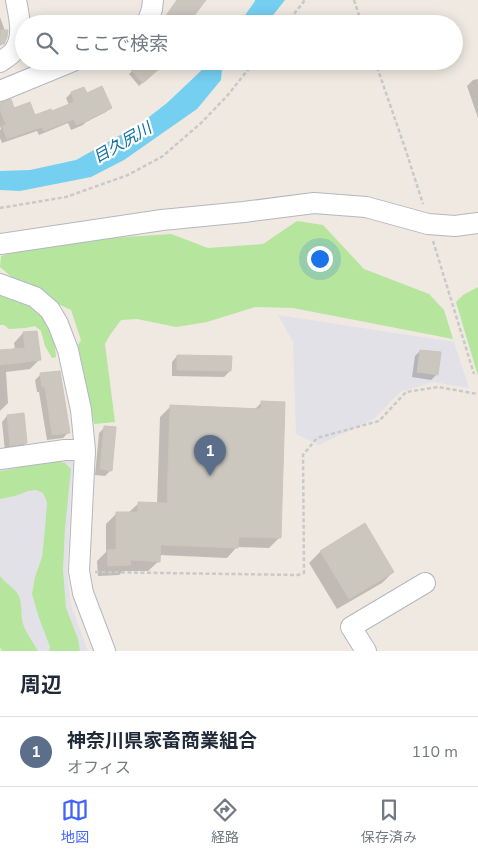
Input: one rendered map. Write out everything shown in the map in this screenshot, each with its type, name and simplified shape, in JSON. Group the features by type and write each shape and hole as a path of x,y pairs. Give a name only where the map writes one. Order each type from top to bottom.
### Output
{"street":[{"path":"16,0 18,15"},
{"path":"150,15 153,0"},
{"path":"0,62 15,48"},
{"path":"0,91 51,70"},
{"path":"0,244 162,220 314,203 366,207 428,224 455,226 478,223"},
{"path":"0,284 35,296 50,310 58,324 68,350 79,402 85,450 79,571 83,593 105,651"},
{"path":"0,459 65,450 85,450"},
{"path":"366,651 351,627 425,583"}],"path":[{"path":"293,15 305,0"},
{"path":"354,0 359,15"},
{"path":"0,208 66,198 128,175 163,156 201,123 227,96 248,70"},
{"path":"378,70 405,148 474,374"},
{"path":"79,571 298,575 304,573 303,455 317,438 379,421 406,392 438,387 478,394"}],"shaded area":[{"path":"278,315 454,342 469,388 433,382 400,392 374,419 319,445 296,434 293,342"},
{"path":"65,456 73,462 67,572 71,605 88,651 0,651 0,465"}],"green space":[{"path":"297,221 323,225 364,269 429,294 444,310 453,339 293,308 255,307 207,322 176,327 137,319 121,320 105,344 115,422 94,424 78,345 81,340 71,310 14,279 0,267 1,256 49,242 171,234 208,248 263,244"},
{"path":"478,287 478,376 456,302 463,295"},
{"path":"0,290 29,299 53,324 56,357 52,358 45,346 41,331 35,326 9,329 4,325 0,325"},
{"path":"57,461 65,463 71,469 63,570 66,608 78,639 80,651 49,651 50,647 32,594 35,577 42,557 47,502 43,493 36,490 28,491 0,499 0,471"},
{"path":"0,576 19,596 23,623 38,651 2,651 0,647"}],"water":[{"path":"285,0 273,15 245,15 255,1"},
{"name":"目久尻川","path":"202,70 222,70 221,80 197,109 124,160 91,177 20,191 0,190 0,171 30,170 76,160 140,124 167,103"}],"building":[{"path":"177,0 206,0 195,15 166,15"},
{"path":"1,30 8,30 4,44 0,44"},
{"path":"131,70 158,70 143,83"},
{"path":"102,86 112,108 76,125 74,119 44,131 42,127 7,139 2,126 6,125 0,109 0,103 11,99 14,108 30,102 35,115 51,109 52,111 74,102 71,92 84,87 87,93"},
{"path":"37,331 41,360 0,365 0,350 25,348 23,332"},
{"path":"420,350 441,352 438,375 417,372"},
{"path":"177,355 232,356 231,371 177,370"},
{"path":"60,371 70,433 52,435 45,387 42,387 40,373"},
{"path":"261,401 285,402 281,538 239,537 238,548 161,545 160,562 130,560 131,565 108,566 107,550 116,549 116,512 138,512 138,502 167,503 170,405 261,409"},
{"path":"24,413 27,443 10,446 7,415"},
{"path":"104,426 116,427 112,471 100,469"},
{"path":"365,523 394,572 349,599 320,551"}],"place":[{"name":"神奈川県家畜商業組合","path":"210,476"}]}
